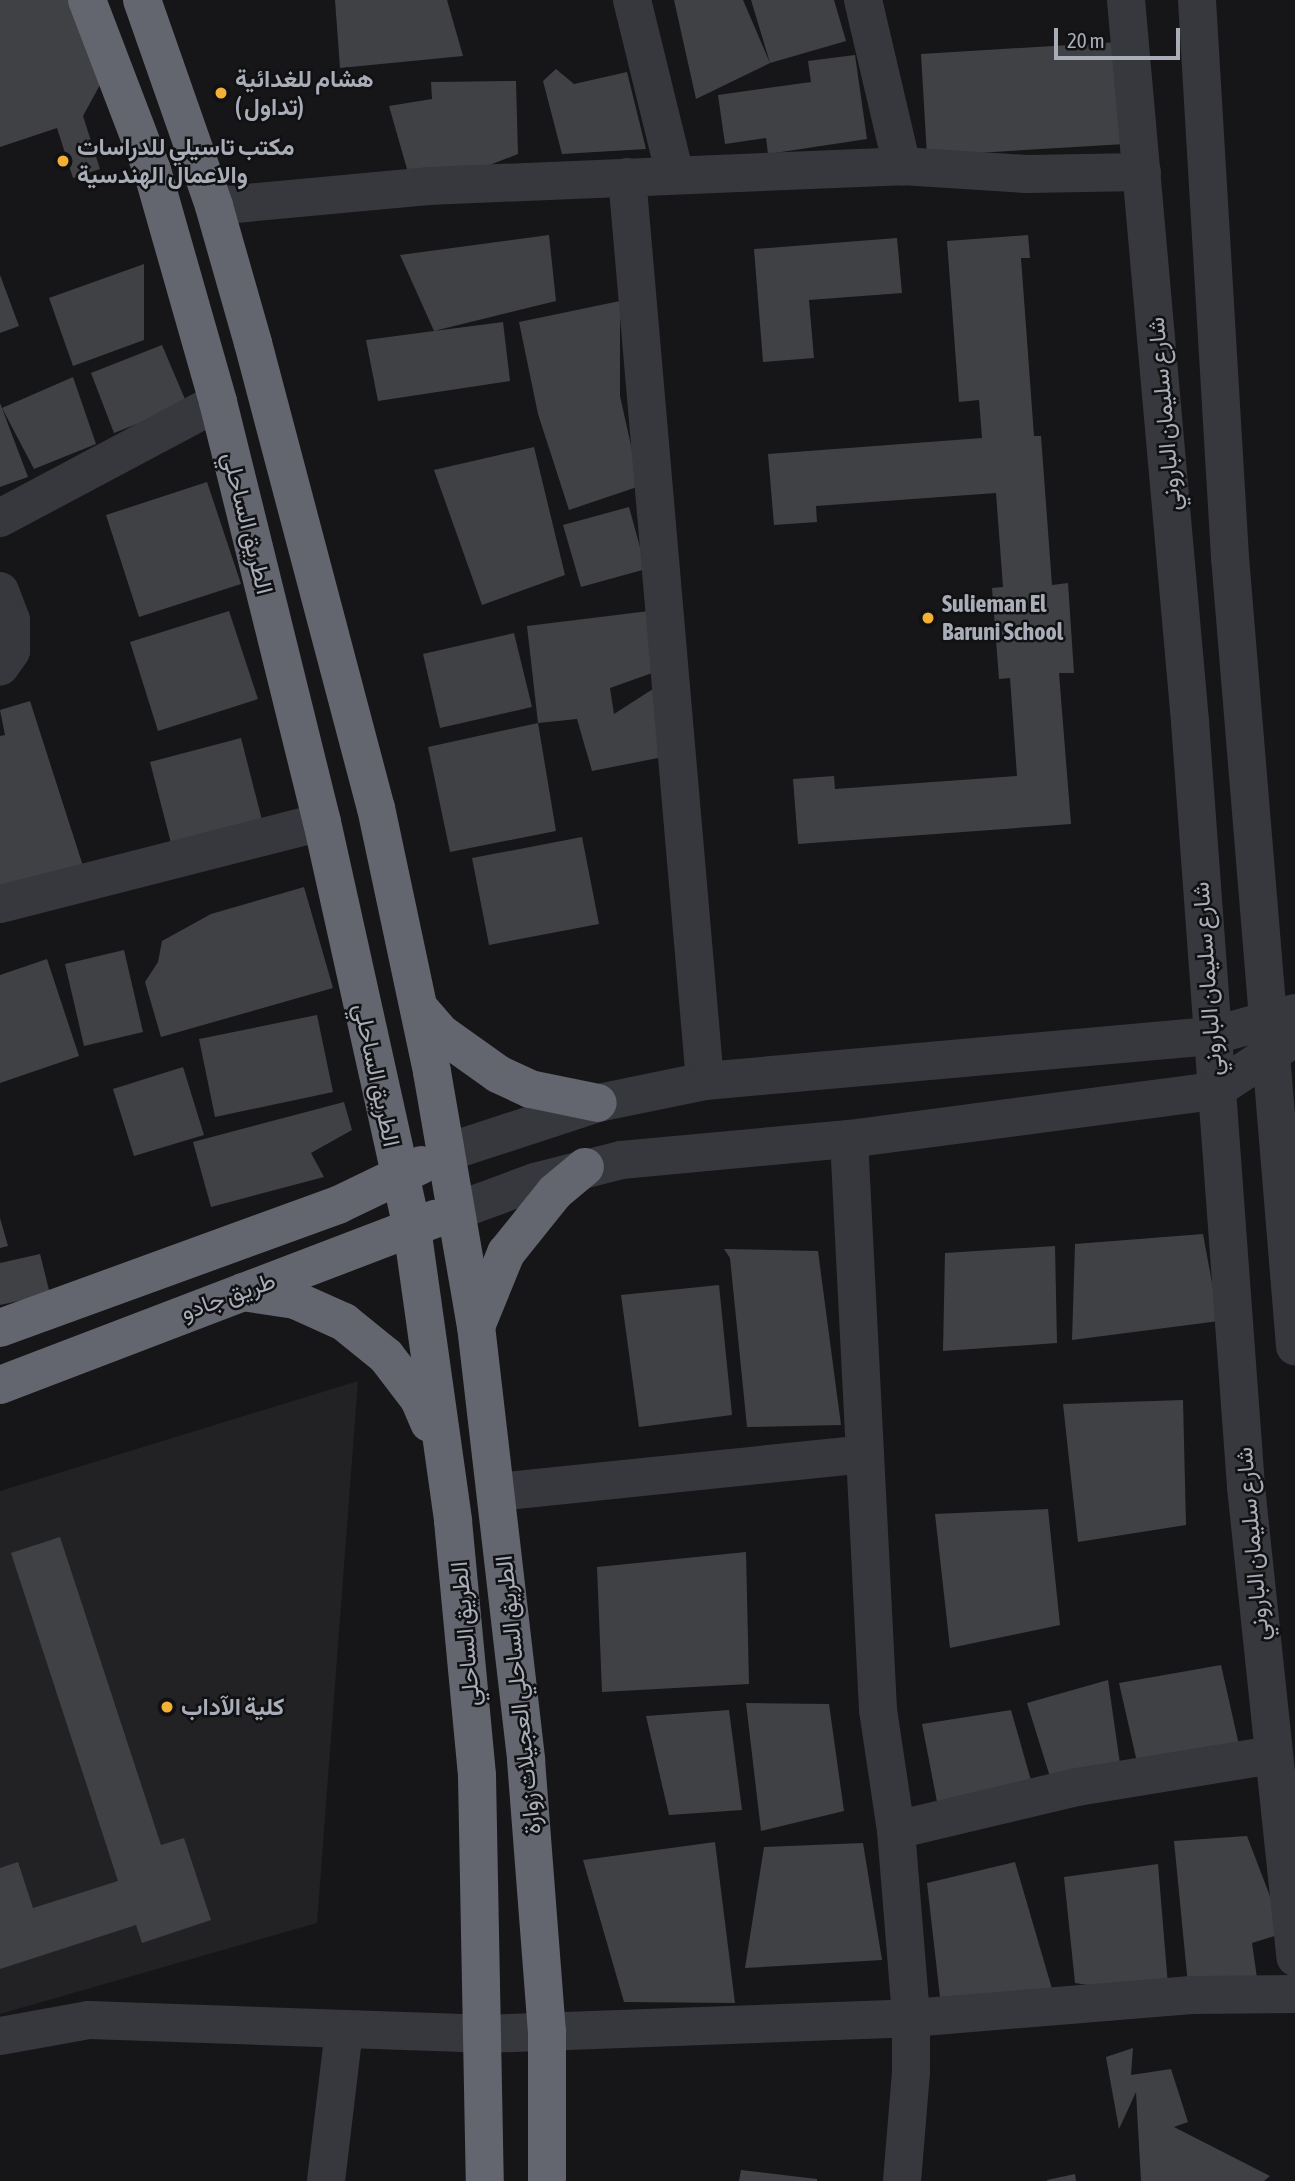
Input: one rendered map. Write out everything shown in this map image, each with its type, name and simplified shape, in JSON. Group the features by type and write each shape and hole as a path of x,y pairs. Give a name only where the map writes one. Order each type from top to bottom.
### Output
{"highway":[{"name":"الطريق الساحلي","path":"87,0 152,170 218,402 322,822 412,1228 440,1449 461,1587 477,1776 485,2181"},
{"name":"الطريق الساحلي","path":"142,0 214,206 376,808 419,1008 456,1211"},
{"path":"419,1008 451,1041 498,1074 552,1095 598,1103"},
{"name":"طريق جادو","path":"0,1328 327,1209 399,1177 444,1153"},
{"path":"476,1326 506,1253 555,1192 585,1167"},
{"name":"طريق جادو","path":"0,1385 456,1211"},
{"name":"الطريق الساحلي العجيلات زوارة","path":"456,1211 476,1326 498,1492 526,1760 547,2031 547,2181"},
{"path":"241,1291 295,1300 344,1322 387,1356 419,1399 440,1449"}],"street":[{"path":"632,0 675,176"},
{"path":"863,0 902,166"},
{"name":"شارع سليمان الباروني","path":"1126,0 1188,695 1214,1091 1273,1755 1295,1957"},
{"path":"1196,0 1229,543 1282,1031 1295,1346"},
{"path":"214,206 428,186 902,166 1027,174 1142,172"},
{"path":"627,177 705,1081"},
{"path":"0,518 218,402"},
{"path":"0,591 10,620 11,640 11,651 0,667"},
{"path":"0,904 322,822"},
{"path":"444,1153 598,1103 705,1081 1282,1031"},
{"path":"456,1211 585,1167 849,1139 1214,1091 1282,1031"},
{"path":"849,1139 878,1710 896,1829 911,2018 911,2073 902,2181"},
{"path":"498,1492 865,1454"},
{"path":"896,1829 1077,1787 1273,1755"},
{"path":"0,2036 89,2020 484,2034 911,2018 1191,1996 1295,1994"},
{"path":"326,2181 344,2029"}],"shaded area":[{"name":"كلية الآداب","path":"358,1381 317,1923 0,2014 0,1491"}],"building":[{"path":"0,0 74,0 101,83 83,116 100,169 73,178 57,128 0,147"},
{"path":"335,0 447,0 463,56 340,68"},
{"path":"674,0 743,0 770,63 696,99"},
{"path":"751,0 834,0 846,41 770,63"},
{"path":"1119,42 1125,144 927,156 921,54"},
{"path":"855,55 867,139 768,154 766,138 725,144 718,95 811,82 808,61"},
{"path":"556,69 574,84 627,72 646,149 562,154 543,81"},
{"path":"516,81 518,154 482,168 407,169 389,106 432,99 431,82"},
{"path":"549,235 556,301 434,331 400,255"},
{"path":"1028,235 1030,258 1021,258 1034,436 1041,436 1052,585 1068,583 1074,673 1059,673 1071,824 798,844 793,779 834,776 835,789 1017,776 1010,678 999,679 992,588 1003,587 996,493 816,506 817,522 774,525 768,454 982,438 979,400 959,402 947,241"},
{"path":"897,238 902,293 809,300 814,358 763,362 754,249"},
{"path":"144,264 144,340 73,366 49,298"},
{"path":"0,275 19,326 0,333"},
{"path":"620,301 620,396 640,486 569,510 538,414 519,322"},
{"path":"503,322 510,381 378,401 366,340"},
{"path":"162,345 187,404 114,433 91,373"},
{"path":"73,377 96,444 34,469 2,408"},
{"path":"0,403 28,477 0,487"},
{"path":"534,447 565,575 482,605 434,470"},
{"path":"207,482 241,584 139,617 106,515"},
{"path":"629,507 646,569 581,587 563,525"},
{"path":"229,611 258,699 158,731 130,642"},
{"path":"649,611 655,672 610,688 614,714 656,687 658,758 592,771 577,719 538,723 527,626"},
{"path":"514,633 532,707 440,728 423,654"},
{"path":"30,701 83,866 0,891 0,736 5,735 0,710"},
{"path":"538,723 556,831 450,852 428,747"},
{"path":"241,738 263,824 172,847 150,762"},
{"path":"582,837 599,924 489,945 472,858"},
{"path":"304,887 333,988 161,1037 145,982 158,962 162,941 211,914"},
{"path":"124,950 143,1032 84,1046 65,964"},
{"path":"47,959 79,1056 0,1083 0,975"},
{"path":"317,1015 333,1092 215,1117 199,1039"},
{"path":"183,1067 204,1135 134,1156 113,1089"},
{"path":"344,1102 352,1130 311,1153 324,1177 211,1207 193,1142"},
{"path":"0,1218 8,1246 0,1248"},
{"path":"1203,1234 1219,1321 1072,1340 1075,1244"},
{"path":"1055,1246 1057,1343 943,1351 945,1253"},
{"path":"724,1249 818,1251 841,1425 747,1427 730,1258"},
{"path":"40,1254 50,1294 0,1305 0,1263"},
{"path":"719,1285 732,1415 639,1427 621,1295"},
{"path":"1183,1400 1186,1525 1078,1542 1063,1404"},
{"path":"1048,1509 1060,1625 950,1648 935,1514"},
{"path":"60,1537 161,1845 184,1838 211,1920 142,1943 136,1925 0,1969 0,1868 18,1862 33,1908 118,1881 11,1553"},
{"path":"746,1552 749,1684 602,1692 597,1567"},
{"path":"1221,1665 1239,1745 1137,1762 1119,1683"},
{"path":"1108,1680 1120,1764 1051,1780 1027,1703"},
{"path":"746,1703 829,1704 844,1811 761,1831"},
{"path":"729,1710 742,1810 669,1815 646,1716"},
{"path":"1011,1710 1032,1784 938,1807 922,1724"},
{"path":"1247,1836 1284,1933 1252,1943 1257,1978 1188,1985 1174,1841"},
{"path":"715,1842 735,2003 624,2002 583,1860"},
{"path":"863,1843 882,1960 745,1968 764,1847"},
{"path":"1015,1862 1055,1999 941,2006 927,1883"},
{"path":"1158,1864 1169,1998 1075,1983 1064,1877"},
{"path":"1133,2048 1131,2075 1171,2069 1188,2122 1174,2127 1270,2176 1264,2181 1141,2181 1136,2092 1119,2129 1106,2057"},
{"path":"741,2170 817,2179 817,2181 739,2181"},
{"path":"1075,2174 1076,2181 1047,2181 1047,2180"}],"place":[{"name":"هشام للغدائية ( تداول)","path":"221,93"},
{"name":"مكتب تاسيلي للدراسات والاعمال الهندسية","path":"63,161"},
{"name":"Sulieman El Baruni School","path":"928,618"},
{"name":"كلية الآداب","path":"167,1707"}]}
